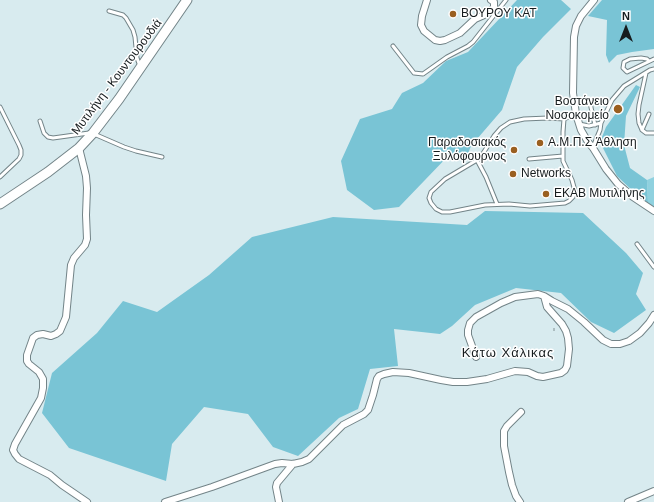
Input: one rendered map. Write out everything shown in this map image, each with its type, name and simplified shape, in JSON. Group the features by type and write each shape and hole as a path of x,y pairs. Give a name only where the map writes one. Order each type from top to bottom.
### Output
{"main road":[{"name":"Μυτιλήνη - Κουντουρουδιά","path":"2,201 48,172 78,148 93,133 187,0"}],"street":[{"path":"427,0 422,16 421,26 424,31 440,42 460,33 475,19 494,8 494,2 491,0"},
{"path":"584,0 592,2 581,16 576,26 574,37 573,93 579,124 588,142 618,184 633,197 654,211"},
{"path":"78,148 86,176 87,188 85,245 74,258 71,265 66,317 60,331 51,336 43,334 37,335 33,338 27,355 27,361 39,372 43,379 43,388 41,398 15,444 14,454 19,459 50,475 87,502"},
{"path":"476,357 468,336 470,323 476,317 515,297 538,294 544,296 568,309 603,340 611,344 620,344 628,341 640,333 654,315"},
{"path":"165,502 275,464 293,464 308,459 343,425 364,414 368,410 379,376 384,374 393,372 409,373 447,381 467,382 487,380 516,371 528,372 543,377 561,373 567,366 569,349 568,338 566,330 548,307 544,296"},
{"path":"520,502 516,496 510,479 504,446 504,431 521,412"},
{"path":"279,502 276,487 277,483 293,464"},
{"path":"628,502 654,491"}],"lane":[{"path":"393,46 414,73 423,74 447,57 473,42 506,0"},
{"path":"109,11 123,14 133,30 137,58 141,67"},
{"path":"593,148 601,123 612,100 624,86 652,70 649,61 647,59 630,59 624,62 623,68 627,72 649,61 654,59"},
{"path":"646,73 639,105 639,123 642,130 646,133 654,133"},
{"path":"590,103 595,125"},
{"path":"0,107 21,150 21,155 18,159 0,177"},
{"path":"564,119 563,161 575,190 573,197 565,204 530,206 485,204 450,212 442,212 436,209 431,203 429,198 431,192 455,173 477,160 494,136 501,128 510,122 524,119 564,119 576,114"},
{"path":"642,130 649,114"},
{"path":"40,121 44,133 48,137 53,138 93,133 124,147 162,157"},
{"path":"579,124 587,126 601,123"},
{"path":"529,159 563,156"},
{"path":"477,160 486,176 497,204"},
{"path":"637,244 654,266"}],"shaded area":[{"path":"517,0 561,0 571,9 543,37 517,67 502,110 471,146 467,156 450,154 399,207 374,210 347,190 341,161 360,119 392,109 402,93 423,83 446,61 468,52"},
{"path":"602,0 654,0 654,49 617,55 609,63 606,55 607,20 588,16"},
{"path":"636,85 640,87 626,116 624,145 630,168 647,180 648,203 617,176 600,142 606,127"},
{"path":"654,177 654,207 648,203 647,180"},
{"path":"485,211 583,213 626,253 643,273 636,294 646,310 614,333 591,322 561,293 516,288 475,305 452,326 440,334 394,329 398,366 370,369 358,409 339,418 298,456 273,447 248,414 204,407 172,444 166,481 69,448 42,413 52,373 97,333 123,301 157,312 209,275 252,237 333,217 467,225"}],"place":[{"name":"ΒΟΥΡΟΥ ΚΑΤ","path":"453,14"},
{"name":"Βοστάνειο Νοσοκομείο","path":"618,109"},
{"name":"Α.Μ.Π.Σ Άθληση","path":"540,143"},
{"name":"Παραδοσιακός Ξυλόφουρνος","path":"514,150"},
{"name":"Networks","path":"513,174"},
{"name":"ΕΚΑΒ Μυτιλήνης","path":"546,194"}],"district":[{"name":"Κάτω Χάλικας","path":"508,353"}]}
